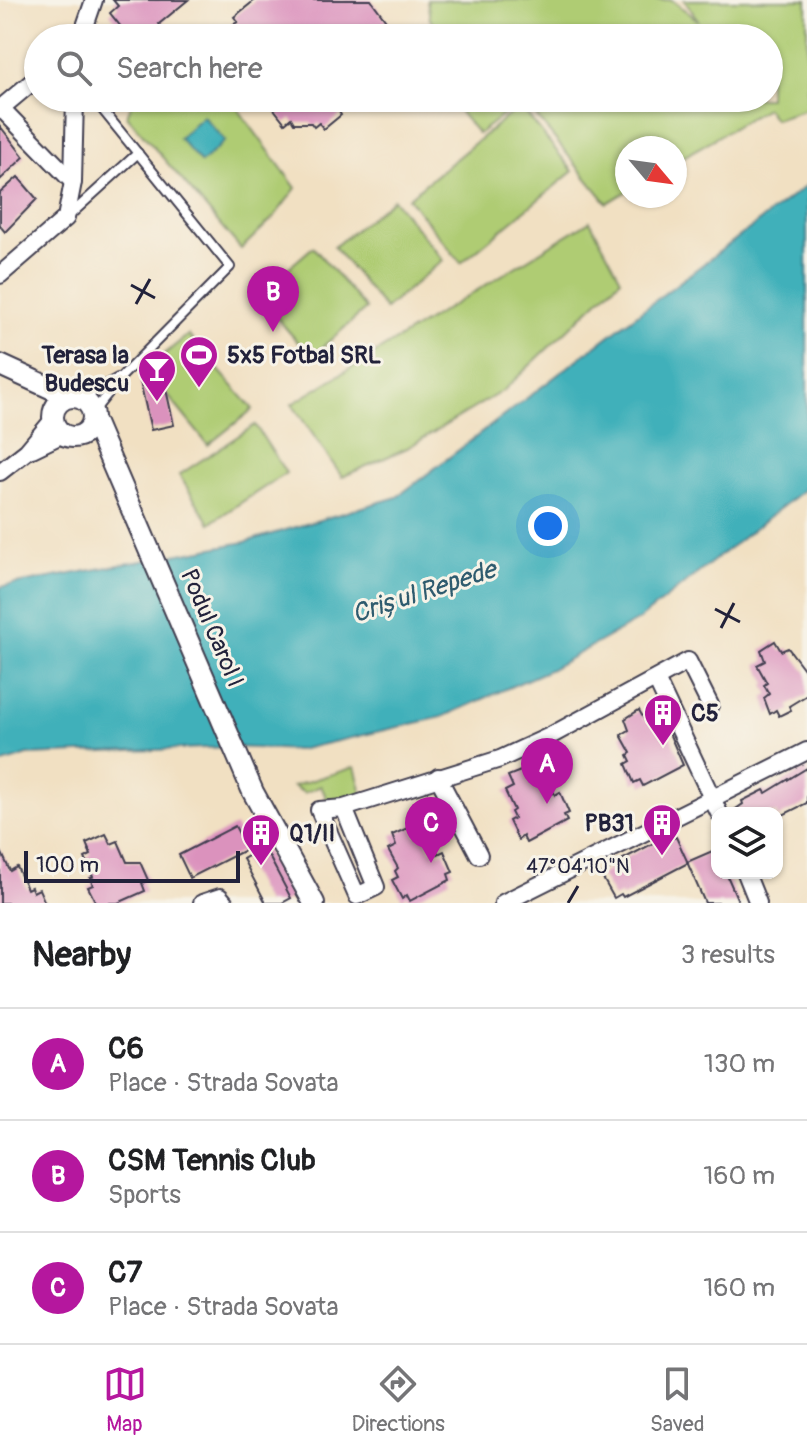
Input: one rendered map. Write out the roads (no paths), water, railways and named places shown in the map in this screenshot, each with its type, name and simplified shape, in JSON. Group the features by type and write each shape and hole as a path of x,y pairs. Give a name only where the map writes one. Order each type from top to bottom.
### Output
{"street":[{"path":"86,24 94,0"},
{"path":"24,89 1,108 73,182"},
{"path":"0,275 66,218 73,182 75,112"},
{"path":"0,365 35,382 73,416 0,472"},
{"name":"Podul Carol I","path":"73,416 115,465 253,792 314,903"},
{"path":"344,808 376,887 357,896 319,810 344,808 500,759 688,661 710,705"},
{"path":"656,679 716,806"},
{"path":"503,903 716,806 807,751"},
{"path":"438,777 479,855"},
{"path":"748,879 758,903"},
{"path":"202,903 220,897 225,903"}],"lane":[{"path":"73,416 122,376 230,267 104,112"},
{"path":"66,218 138,153"},
{"path":"73,416 122,376"}],"water":[{"path":"203,116 225,141 201,163 179,138"},
{"name":"Crișul Repede","path":"807,185 807,487 640,619 551,669 442,717 298,750 231,747 28,755 0,764 0,587 245,542 397,497"}],"place":[{"name":"CSM Tennis Club","path":"273,332"},
{"name":"5x5 Fotbal SRL","path":"199,389"},
{"name":"Terasa la Budescu","path":"157,403"},
{"name":"C5","path":"663,747"},
{"name":"C6","path":"547,804"},
{"name":"PB31","path":"662,857"},
{"name":"C7","path":"431,863"},
{"name":"Q1/II","path":"261,867"}]}
